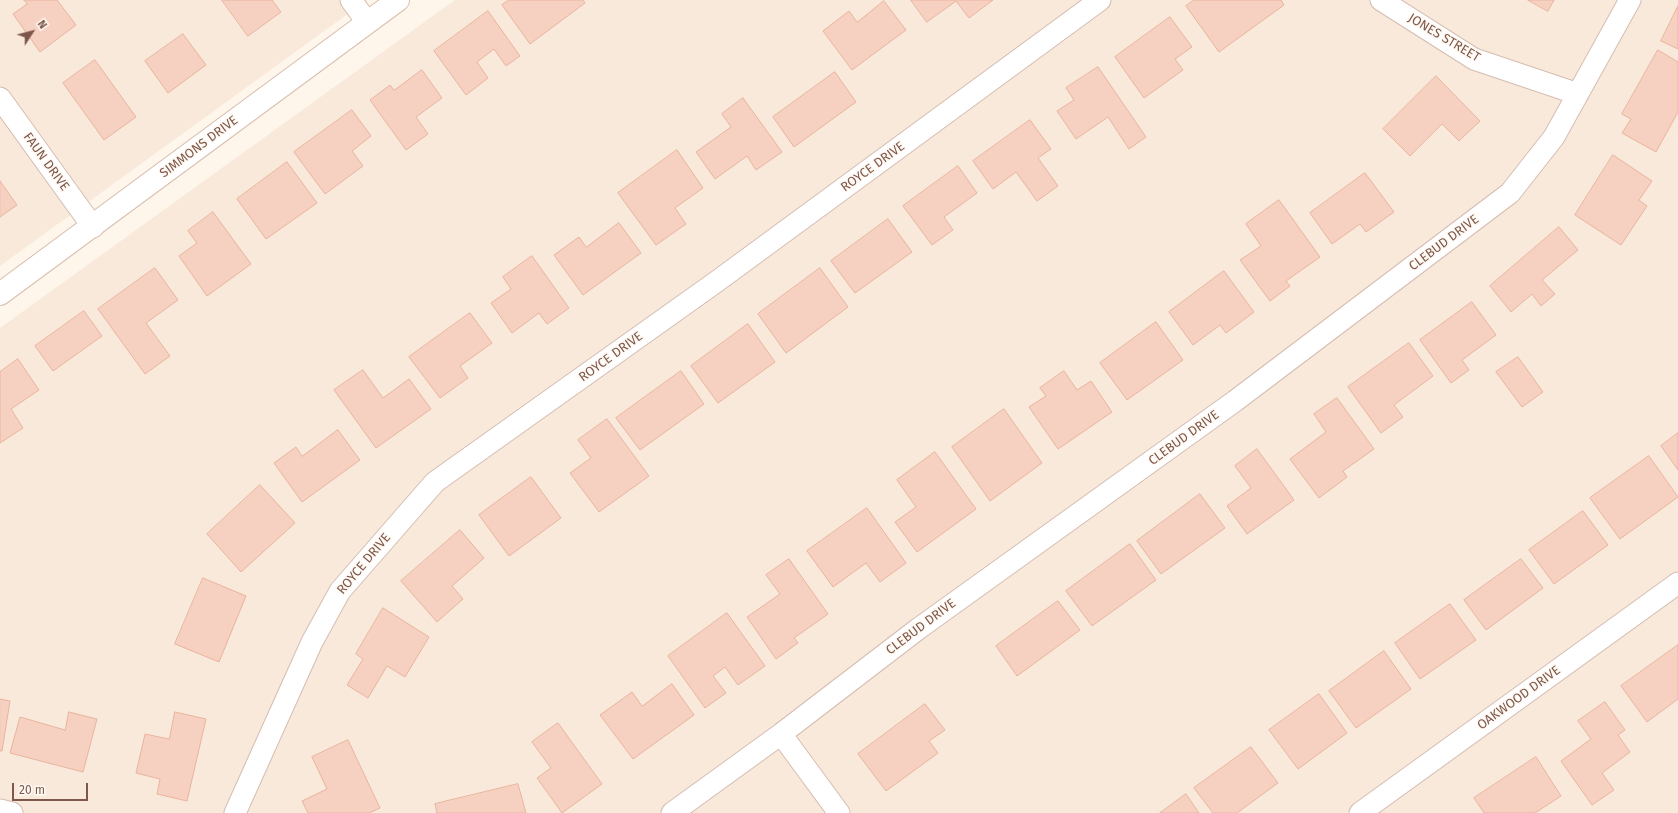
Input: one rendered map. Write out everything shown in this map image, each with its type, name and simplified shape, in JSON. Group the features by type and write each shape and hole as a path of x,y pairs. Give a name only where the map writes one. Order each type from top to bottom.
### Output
{"street":[{"path":"351,0 367,22"},
{"name":"SIMMONS DRIVE","path":"0,294 93,227 398,0"},
{"name":"ROYCE DRIVE","path":"235,813 312,642 340,591 435,482 716,282 1100,0"},
{"name":"JONES STREET","path":"1381,0 1474,59 1578,94"},
{"name":"CLEBUD DRIVE","path":"672,813 781,734 918,629 1235,401 1510,193 1554,137 1630,0"},
{"name":"FAUN DRIVE","path":"0,98 93,227"},
{"name":"OAKWOOD DRIVE","path":"1360,813 1678,583"},
{"path":"781,734 839,813"},
{"path":"0,810 12,813"}],"shaded area":[{"path":"0,0 367,0 0,266"},
{"path":"455,0 1678,0 1678,813 0,813 0,328"}],"building":[{"path":"24,0 57,0 76,25 40,52 13,14 27,4"},
{"path":"222,0 272,0 281,12 248,36"},
{"path":"509,0 583,0 585,3 530,44 502,5"},
{"path":"911,0 993,0 969,18 956,1 927,22"},
{"path":"1194,0 1281,0 1284,5 1219,52 1186,6"},
{"path":"1528,0 1554,0 1548,11"},
{"path":"884,1 906,30 852,70 823,31 849,11 857,22"},
{"path":"1678,6 1678,49 1661,41"},
{"path":"488,11 520,56 506,66 494,49 477,62 488,78 466,95 434,51"},
{"path":"1170,17 1192,47 1175,59 1183,70 1144,98 1115,57"},
{"path":"183,34 206,65 168,93 145,61"},
{"path":"1658,50 1678,62 1678,112 1656,152 1622,133 1631,119 1622,114"},
{"path":"95,60 136,117 104,140 63,83"},
{"path":"1098,67 1146,137 1129,149 1108,117 1076,139 1057,111 1074,100 1066,88"},
{"path":"422,70 442,98 416,117 428,134 406,150 370,100 390,85 394,90"},
{"path":"835,72 856,102 794,147 773,117"},
{"path":"1436,76 1480,121 1459,141 1442,124 1410,156 1383,129"},
{"path":"743,98 782,152 756,170 747,156 715,179 696,152 731,127 722,114"},
{"path":"352,110 371,136 352,151 363,166 325,194 294,152"},
{"path":"1030,120 1051,149 1038,158 1058,186 1037,201 1016,172 993,189 973,161"},
{"path":"677,150 703,188 675,208 686,224 656,245 618,193"},
{"path":"1613,155 1652,181 1639,200 1647,206 1621,245 1575,215"},
{"path":"287,162 317,203 266,239 237,199"},
{"path":"958,166 977,193 944,217 953,230 932,245 903,206"},
{"path":"1365,173 1394,212 1366,232 1360,224 1332,244 1310,213"},
{"path":"0,181 17,205 0,217"},
{"path":"1279,200 1320,257 1286,281 1290,286 1270,301 1240,260 1261,246 1246,224"},
{"path":"213,212 251,264 207,296 179,256 197,243 188,231"},
{"path":"888,219 912,252 855,293 831,261"},
{"path":"619,223 641,253 583,295 554,255 579,237 586,247"},
{"path":"1559,227 1578,250 1542,280 1555,294 1541,306 1532,294 1511,312 1490,286"},
{"path":"532,256 569,308 547,324 539,313 512,333 491,303 511,289 503,277"},
{"path":"155,268 178,300 146,323 170,356 145,374 98,309"},
{"path":"820,268 848,307 786,353 758,314"},
{"path":"1224,271 1254,312 1226,333 1220,325 1193,345 1169,312"},
{"path":"1472,302 1496,335 1462,360 1469,370 1451,383 1420,340"},
{"path":"84,311 102,336 53,371 35,346"},
{"path":"470,313 492,343 460,366 468,378 440,398 409,357"},
{"path":"1156,322 1183,360 1127,400 1100,363"},
{"path":"748,324 775,362 718,403 691,366"},
{"path":"1409,343 1433,376 1394,405 1403,417 1381,433 1348,387"},
{"path":"1518,357 1543,392 1522,407 1496,372"},
{"path":"18,359 39,390 11,409 23,428 0,443 0,372"},
{"path":"363,370 383,398 409,379 431,409 376,448 334,390"},
{"path":"681,371 704,404 640,450 616,418"},
{"path":"1064,371 1077,390 1091,381 1112,412 1058,449 1029,407 1046,396 1040,388"},
{"path":"1337,398 1374,449 1343,471 1347,477 1319,498 1290,459 1326,432 1314,414"},
{"path":"1004,409 1042,463 990,501 952,447"},
{"path":"607,419 649,476 599,512 570,473 591,458 578,440"},
{"path":"338,430 360,460 302,502 274,463 296,447 302,456"},
{"path":"1678,433 1678,470 1661,446"},
{"path":"1257,449 1294,500 1247,534 1227,506 1251,488 1235,466"},
{"path":"935,452 976,509 917,552 895,522 916,507 897,480"},
{"path":"1649,456 1678,497 1620,539 1590,498"},
{"path":"531,477 561,518 509,556 479,515"},
{"path":"260,485 295,523 241,572 207,534"},
{"path":"1200,494 1225,528 1161,574 1137,541"},
{"path":"867,508 906,563 880,582 866,563 833,587 807,551"},
{"path":"1583,511 1608,545 1554,584 1529,550"},
{"path":"460,530 484,558 452,586 463,599 437,622 401,581"},
{"path":"1130,544 1156,580 1092,626 1066,591"},
{"path":"789,559 828,614 794,638 798,643 776,659 747,617 780,594 766,575"},
{"path":"1521,559 1543,588 1486,630 1464,600"},
{"path":"203,578 246,596 219,662 175,644"},
{"path":"1058,601 1080,630 1017,676 996,646"},
{"path":"1450,604 1476,640 1420,679 1395,643"},
{"path":"383,608 429,637 405,677 387,666 368,698 347,685 363,659 356,654"},
{"path":"727,613 765,666 738,685 725,667 713,676 726,693 705,708 668,656"},
{"path":"1678,645 1678,699 1647,722 1621,686"},
{"path":"1384,651 1411,689 1356,728 1329,691"},
{"path":"672,684 694,715 633,759 600,715 632,692 642,706"},
{"path":"1319,694 1347,733 1298,769 1269,730"},
{"path":"0,699 10,701 2,751 0,751"},
{"path":"1605,702 1625,730 1618,735 1630,752 1602,773 1614,790 1592,805 1561,761 1591,739 1578,721"},
{"path":"925,704 945,730 929,741 938,753 886,791 858,754"},
{"path":"69,712 97,719 83,772 10,753 20,717 65,730"},
{"path":"175,712 206,719 187,801 157,794 160,779 136,773 145,734 169,739"},
{"path":"558,723 602,784 562,813 537,778 551,768 532,742"},
{"path":"348,740 380,808 369,813 308,813 302,801 327,789 312,757"},
{"path":"1251,747 1278,783 1237,813 1213,813 1194,788"},
{"path":"1536,757 1561,796 1535,813 1484,813 1474,798"},
{"path":"518,784 526,813 437,813 435,804"},
{"path":"1186,794 1199,813 1160,813"}]}
